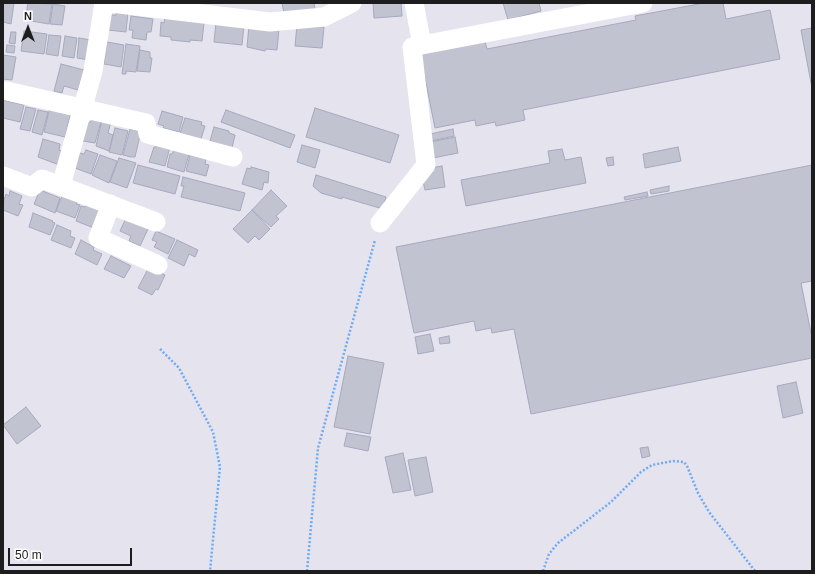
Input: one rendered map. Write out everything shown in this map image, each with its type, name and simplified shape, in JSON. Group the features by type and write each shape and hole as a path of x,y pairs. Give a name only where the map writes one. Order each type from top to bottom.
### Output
{"street":[{"path":"61,186 93,71 104,3"},
{"path":"111,3 130,4 270,22 324,17 352,3"},
{"path":"414,3 422,45"},
{"path":"380,223 426,165 412,47 643,3"},
{"path":"8,91 146,123 148,134 233,157"},
{"path":"3,176 32,187 42,179 156,222"},
{"path":"111,204 98,238 158,264"}],"path":[{"path":"307,571 318,448 380,223"},
{"path":"160,349 179,368 213,432 220,467 210,571"},
{"path":"543,571 549,554 558,542 611,502 641,472 652,464 673,461 684,462 687,466 698,493 708,512 755,571"}],"building":[{"path":"3,3 14,3 11,24 3,22"},
{"path":"28,3 52,4 49,24 25,20"},
{"path":"282,3 314,3 315,9 284,13"},
{"path":"373,3 401,3 402,16 374,18"},
{"path":"503,3 539,3 541,11 508,20"},
{"path":"704,3 723,3 726,19 770,10 780,59 523,110 525,120 496,126 495,122 476,126 475,120 435,128 420,53 485,41 487,49 636,20 635,16"},
{"path":"53,4 65,6 62,25 50,24"},
{"path":"117,11 128,12 126,32 108,30 110,15 116,15"},
{"path":"131,16 153,19 151,32 147,32 146,40 132,38 133,30 129,30"},
{"path":"165,17 204,23 202,41 190,40 190,42 171,40 171,37 160,36 161,22 164,23"},
{"path":"216,22 244,25 242,45 214,42"},
{"path":"297,25 324,27 322,48 295,46"},
{"path":"249,26 279,29 277,50 266,49 265,51 247,47"},
{"path":"812,28 812,88 801,30"},
{"path":"24,31 47,34 44,54 21,51"},
{"path":"11,32 16,32 15,44 9,43"},
{"path":"49,35 61,36 58,56 46,54"},
{"path":"65,36 77,38 74,58 62,56"},
{"path":"79,38 91,40 89,60 77,58"},
{"path":"107,42 124,45 121,67 104,64"},
{"path":"126,44 140,46 136,72 126,71 126,74 122,74"},
{"path":"7,45 15,46 14,53 6,52"},
{"path":"140,50 150,52 150,58 152,58 150,72 137,71"},
{"path":"3,55 16,57 12,80 3,79"},
{"path":"61,64 84,70 78,90 64,86 62,93 54,91"},
{"path":"3,100 24,105 20,122 3,118"},
{"path":"26,107 36,109 30,131 20,129"},
{"path":"50,107 71,112 65,137 44,132"},
{"path":"315,108 399,135 390,163 306,137"},
{"path":"38,110 48,112 42,135 32,132"},
{"path":"226,110 295,135 290,148 221,122"},
{"path":"162,111 183,117 179,132 163,128 164,126 158,124"},
{"path":"185,118 202,122 201,125 205,126 201,139 180,133"},
{"path":"93,120 101,122 95,143 83,141 87,124"},
{"path":"102,120 111,122 108,133 113,135 109,151 96,146"},
{"path":"214,127 229,131 229,133 235,135 232,148 210,141"},
{"path":"115,128 128,131 122,155 109,152"},
{"path":"130,129 141,131 135,157 123,155"},
{"path":"453,129 454,136 431,141 430,134"},
{"path":"455,137 458,153 433,158 430,142"},
{"path":"43,139 60,144 59,150 65,152 62,166 38,157"},
{"path":"157,143 170,147 165,166 149,162 154,147 156,147"},
{"path":"302,145 320,150 315,168 297,162"},
{"path":"678,147 681,161 645,168 643,154"},
{"path":"562,149 565,160 581,157 586,183 466,206 461,180 550,163 548,151"},
{"path":"86,150 98,154 91,174 75,168 80,153 84,154"},
{"path":"174,150 189,154 184,172 167,167 170,154 172,154"},
{"path":"100,155 117,161 109,183 92,175"},
{"path":"190,155 206,159 205,164 209,165 206,176 186,171"},
{"path":"613,157 614,165 608,166 606,158"},
{"path":"119,158 136,163 127,188 110,182"},
{"path":"138,165 180,176 175,194 133,183"},
{"path":"812,165 812,281 801,283 812,338 812,358 531,414 514,329 492,333 491,328 476,331 474,321 414,333 396,247"},
{"path":"442,166 445,187 425,190 423,181 428,174 432,173 431,168"},
{"path":"251,167 269,172 268,183 264,182 262,190 242,184 247,168 251,169"},
{"path":"316,175 386,197 383,209 342,197 342,199 321,193 313,186"},
{"path":"183,177 245,193 240,211 181,197 184,186 181,186"},
{"path":"669,186 669,191 651,194 650,190"},
{"path":"40,190 60,198 55,213 34,204"},
{"path":"271,190 287,206 276,216 279,219 271,227 252,210"},
{"path":"10,191 22,196 19,204 23,205 18,216 3,210 3,203 6,194 9,196"},
{"path":"647,192 648,196 625,200 624,197"},
{"path":"62,196 77,202 76,204 80,205 75,218 56,211"},
{"path":"86,205 101,211 94,228 76,221 81,206 85,207"},
{"path":"252,210 270,229 259,240 255,236 248,243 233,229"},
{"path":"33,213 55,223 50,235 29,227"},
{"path":"126,218 149,227 140,246 129,241 131,236 120,231"},
{"path":"57,225 71,231 70,236 75,238 71,248 51,240"},
{"path":"156,231 175,239 168,254 154,247 157,242 152,240"},
{"path":"81,240 94,247 93,250 102,254 97,265 75,254"},
{"path":"177,240 198,250 195,257 189,254 184,266 168,258"},
{"path":"111,256 131,266 124,278 104,269"},
{"path":"149,267 165,275 158,290 156,289 152,295 138,288"},
{"path":"430,334 434,351 418,354 415,337"},
{"path":"449,336 450,343 440,344 439,338"},
{"path":"348,356 384,363 370,434 334,427"},
{"path":"796,382 803,413 783,418 777,386"},
{"path":"26,407 41,426 17,444 3,425"},
{"path":"347,433 371,437 368,451 344,446"},
{"path":"648,447 650,456 642,458 640,448"},
{"path":"403,453 411,490 393,493 385,457"},
{"path":"426,457 433,492 415,496 408,460"}]}
